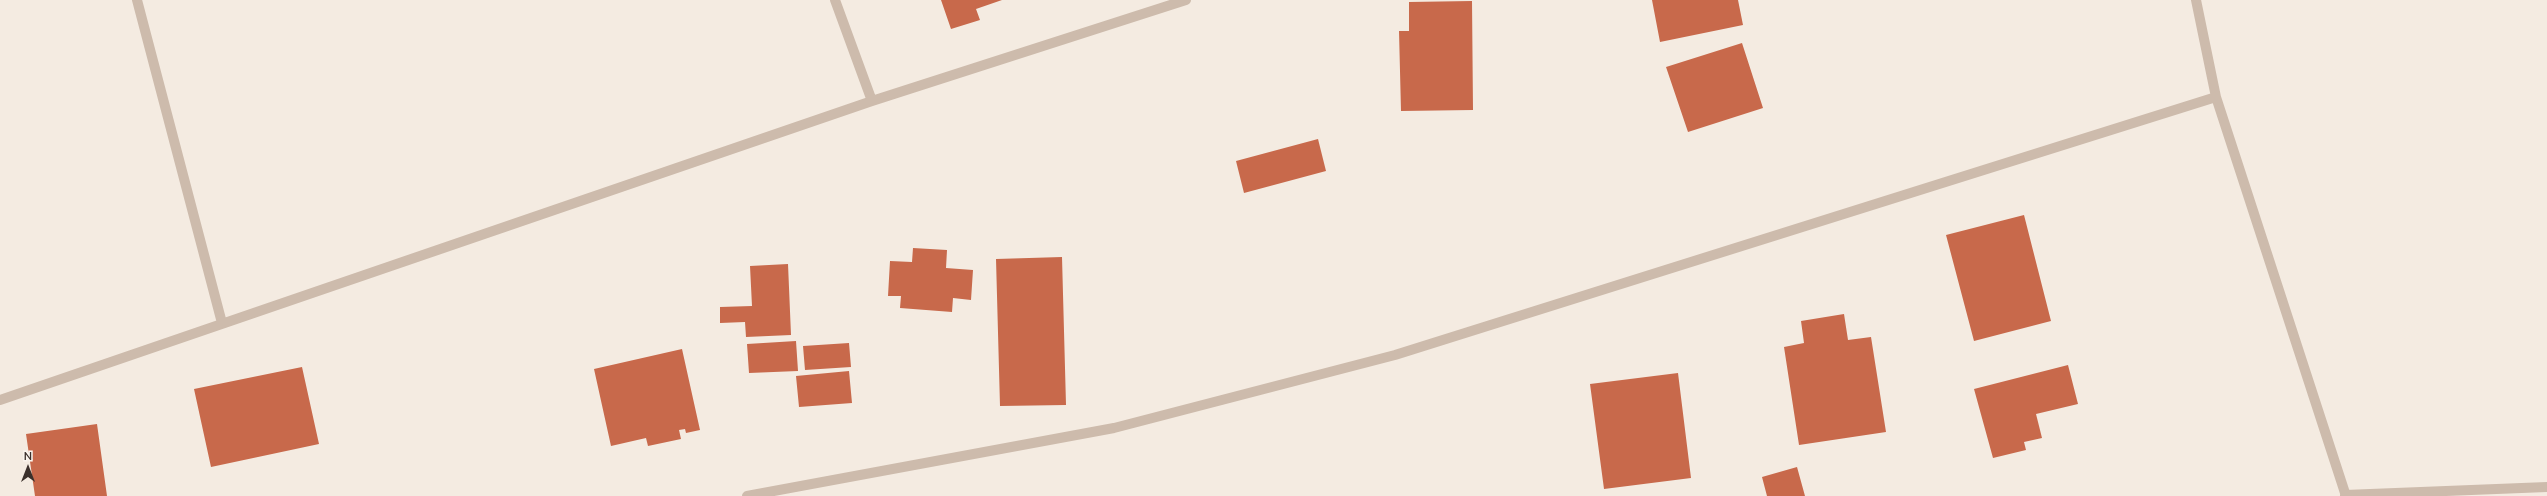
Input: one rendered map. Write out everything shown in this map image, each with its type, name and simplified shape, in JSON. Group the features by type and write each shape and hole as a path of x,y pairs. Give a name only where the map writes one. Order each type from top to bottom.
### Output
{"street":[{"path":"136,0 222,324"},
{"path":"835,0 872,101"},
{"path":"0,400 872,101 1186,0"},
{"path":"2196,0 2216,97 2345,496 2547,487"},
{"path":"747,496 1114,428 1388,357 2216,97"}],"building":[{"path":"941,0 1002,0 976,9 980,20 951,29"},
{"path":"1652,0 1738,0 1743,25 1660,42"},
{"path":"1472,1 1473,110 1401,111 1399,31 1409,31 1409,2"},
{"path":"1742,43 1763,108 1688,132 1666,67"},
{"path":"1318,139 1326,171 1244,193 1236,161"},
{"path":"2024,215 2051,321 1974,341 1946,235"},
{"path":"913,248 947,250 946,268 973,270 971,300 953,298 952,312 900,308 901,296 888,296 890,261 912,262"},
{"path":"1062,257 1066,405 1000,406 996,259"},
{"path":"788,264 791,335 746,337 745,322 720,323 720,307 752,306 750,266"},
{"path":"1844,314 1848,340 1871,337 1886,432 1799,445 1784,347 1804,343 1801,321"},
{"path":"796,341 798,371 749,373 747,344"},
{"path":"849,343 851,367 805,370 803,346"},
{"path":"682,349 700,430 686,433 685,429 679,430 681,439 648,446 646,438 611,446 594,369"},
{"path":"2068,365 2078,404 2036,414 2042,438 2024,442 2026,450 1993,458 1974,389"},
{"path":"302,367 319,444 211,467 194,389"},
{"path":"849,371 852,403 799,407 796,376"},
{"path":"1678,373 1691,478 1604,489 1590,384"},
{"path":"97,424 107,496 35,496 26,434"},
{"path":"1797,467 1805,496 1767,496 1762,477"}]}
